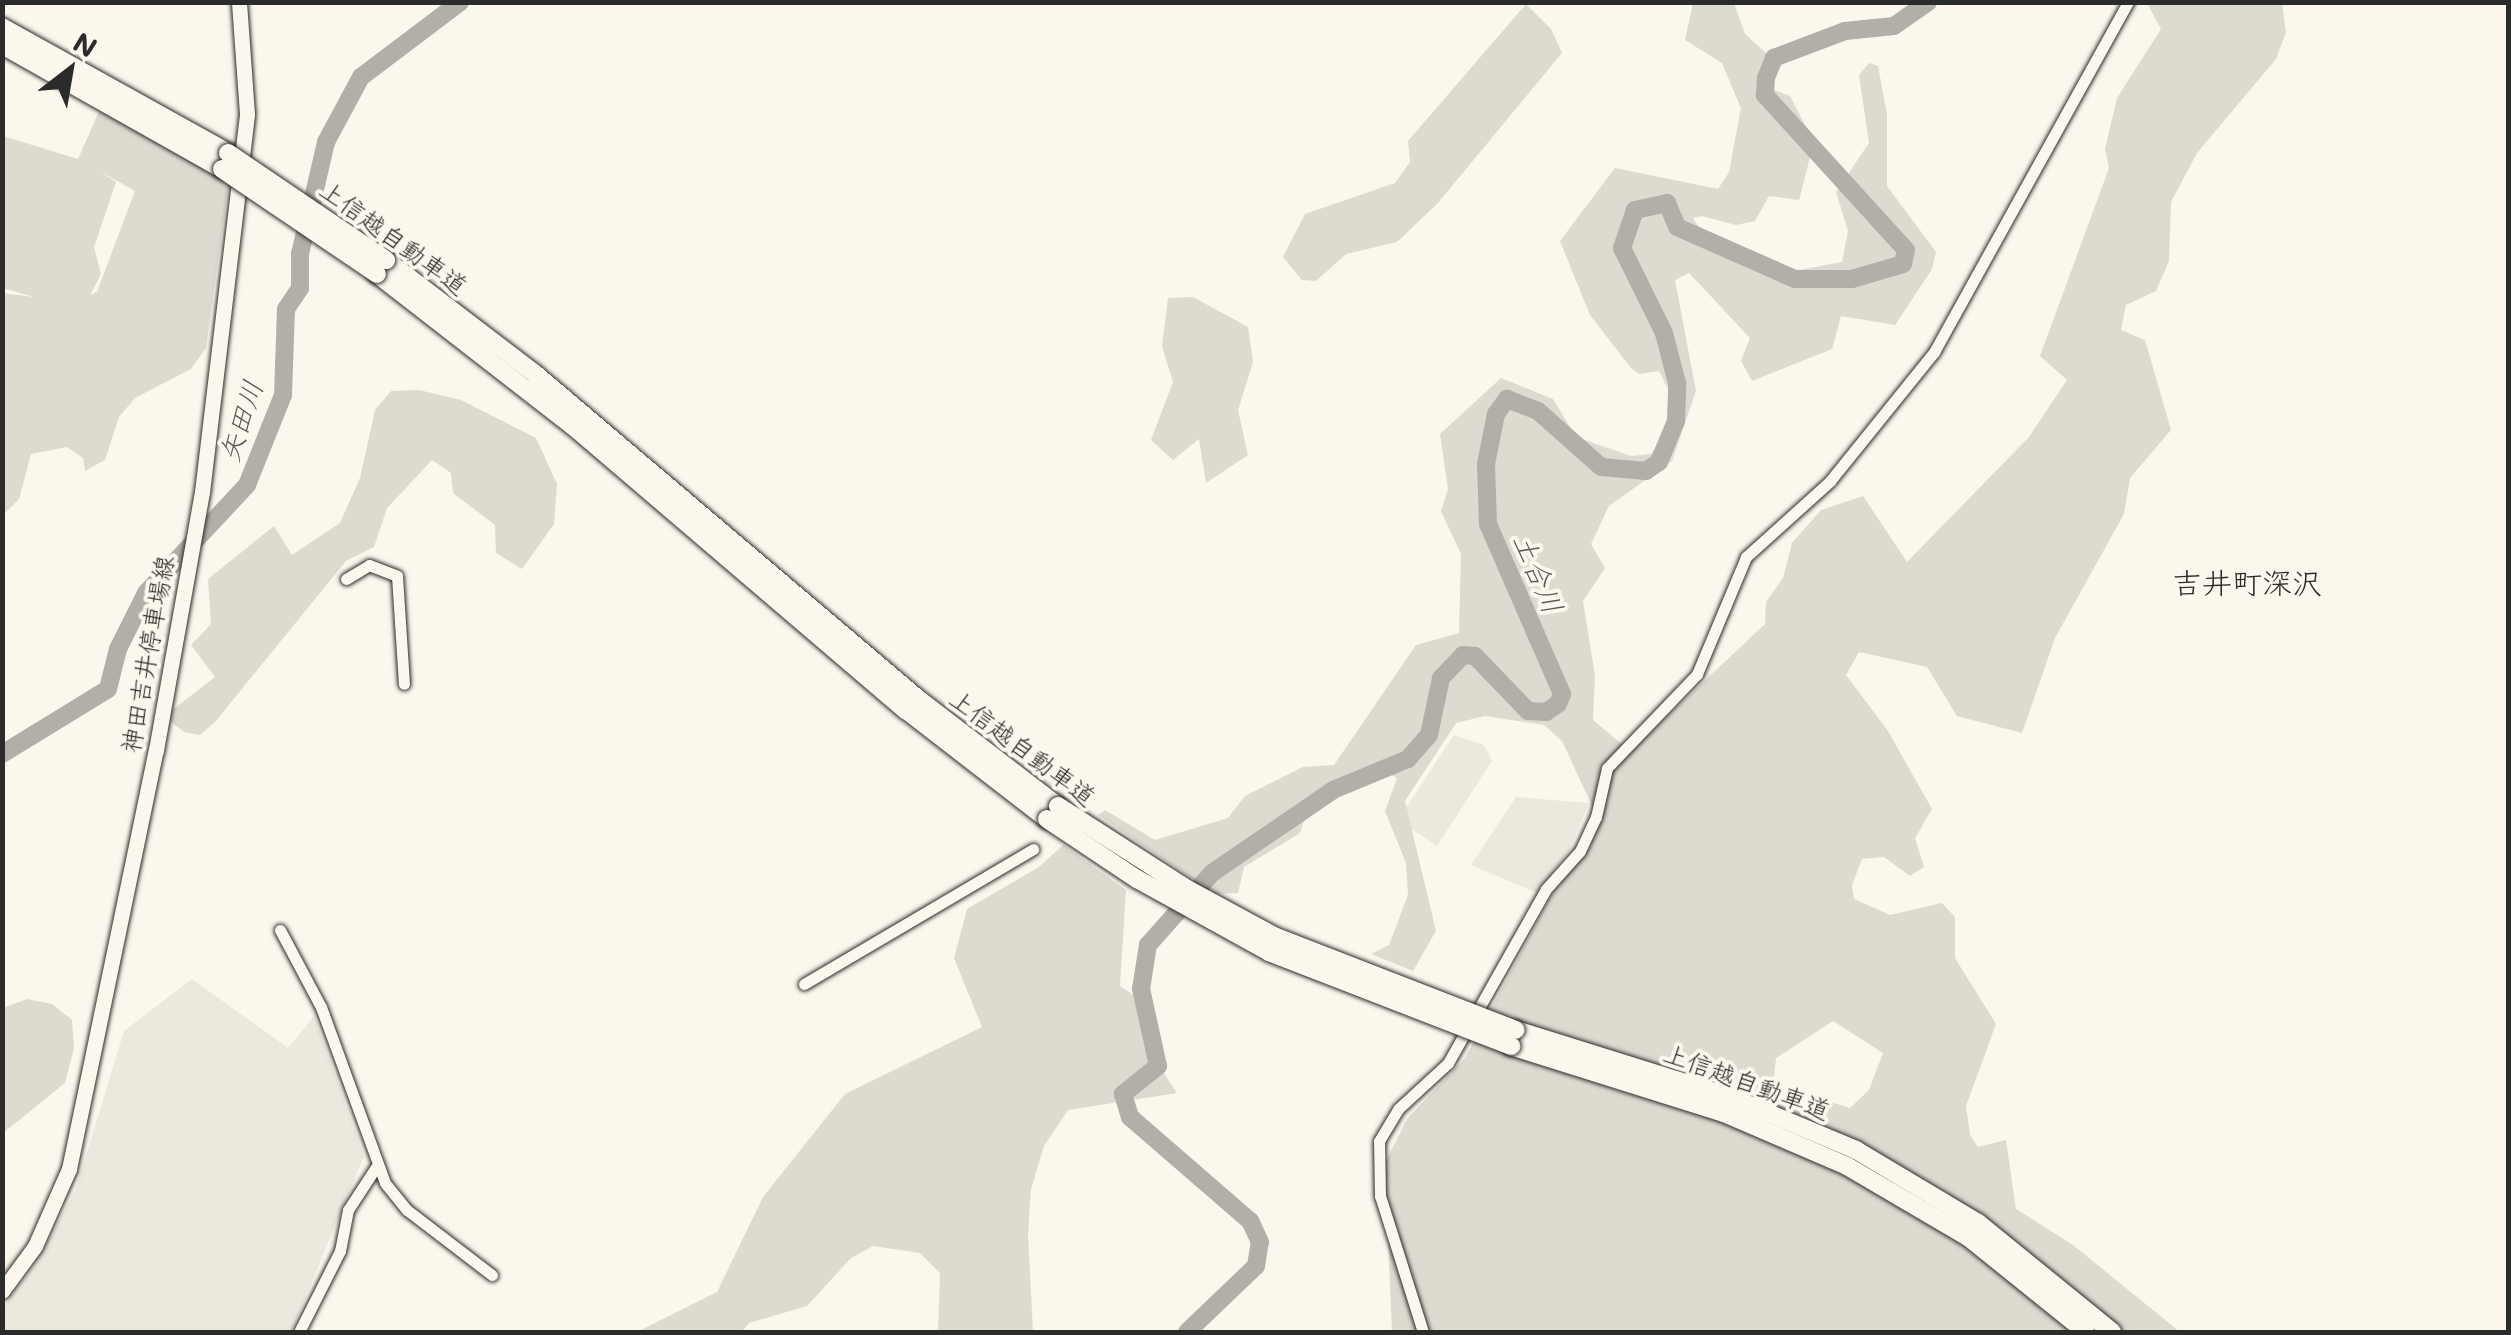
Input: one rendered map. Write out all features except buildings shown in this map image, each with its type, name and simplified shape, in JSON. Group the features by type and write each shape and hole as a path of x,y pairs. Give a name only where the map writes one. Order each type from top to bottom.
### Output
{"highway":[{"name":"上信越自動車道","path":"2,27 225,161 558,393 1052,813 1276,936 1513,1038 1724,1113 1847,1166 1968,1237 2086,1332"},
{"name":"上信越自動車道","path":"2,46 225,161"},
{"name":"上信越自動車道","path":"1513,1038 1730,1097 1856,1150 1978,1223 2112,1332"}],"main road":[{"name":"神田吉井停車場線","path":"2,1291 35,1246 69,1169 156,750 202,492 247,114 239,2"}],"street":[{"path":"1423,1332 1380,1196 1379,1141 1398,1109 1448,1063 1546,890 1580,850 1596,817 1608,768 1697,674 1746,557 1760,537 1830,480 1934,352 2128,2"},
{"path":"346,579 370,565 397,576 404,684"},
{"path":"804,984 1033,849"},
{"path":"280,930 321,1007 376,1168 406,1210 492,1275"},
{"path":"299,1332 340,1251 348,1210 376,1168"}],"shaded area":[{"path":"1693,3 1734,3 1745,34 1766,53 1774,90 1790,96 1814,142 1799,200 1769,196 1755,221 1736,225 1702,216 1693,218 1698,226 1789,272 1842,262 1848,231 1836,192 1869,143 1859,75 1869,63 1878,66 1887,114 1887,186 1936,252 1932,269 1895,325 1841,316 1832,349 1752,381 1741,361 1750,338 1689,273 1675,280 1696,391 1672,461 1609,506 1591,544 1605,568 1583,601 1595,676 1593,720 1630,751 1765,624 1766,602 1783,578 1792,543 1821,510 1863,496 1907,562 2029,437 2067,380 2040,356 2109,168 2105,149 2117,98 2161,29 2147,3 2282,3 2286,32 2276,59 2197,153 2171,202 2169,261 2156,291 2126,305 2121,330 2145,340 2171,430 2130,478 2124,514 2055,638 2022,733 1957,716 1927,667 1859,652 1846,675 1888,731 1932,809 1915,838 1924,867 1910,876 1884,857 1862,859 1852,885 1854,899 1890,915 1942,903 1955,917 1955,958 1996,1024 1966,1106 1970,1135 1978,1147 2006,1140 2016,1209 2073,1245 2180,1332 1392,1332 1385,1163 1407,1119 1465,1058 1558,883 1600,823 1562,741 1544,725 1485,716 1456,723 1405,801 1436,931 1413,971 1371,954 1389,945 1408,895 1406,863 1385,811 1397,778 1371,765 1313,793 1300,833 1244,867 1238,893 1215,894 1098,815 1105,810 1155,840 1228,818 1245,796 1303,767 1334,765 1416,645 1459,633 1461,554 1441,511 1448,489 1440,434 1501,378 1553,399 1576,437 1631,456 1651,454 1664,434 1672,397 1659,371 1639,374 1631,368 1590,315 1560,241 1615,168 1718,189 1729,172 1741,108 1722,63 1685,40","holes":["1833,1021 1883,1053 1869,1090 1850,1108 1821,1099 1792,1110 1772,1098 1776,1058"]},
{"path":"1526,4 1551,29 1562,53 1437,204 1397,242 1346,254 1316,281 1302,280 1283,257 1305,214 1395,183 1410,162 1408,141"},
{"path":"100,109 229,180 206,348 191,369 135,398 119,417 105,460 85,471 83,458 67,447 31,454 19,499 4,514 2,293 34,297 3,288 3,136 78,159","holes":["100,171 135,191 97,292 90,295 101,274 94,247 116,182"]},
{"path":"1193,297 1248,327 1253,362 1238,410 1248,455 1206,483 1199,439 1173,460 1151,440 1173,382 1162,347 1168,298"},
{"path":"419,390 461,400 536,438 557,484 554,524 522,569 496,553 495,525 453,493 451,473 432,460 387,508 374,547 346,561 215,722 200,735 184,732 169,720 171,711 215,677 191,645 211,624 208,579 274,526 292,555 340,523 360,478 375,410 391,391"},
{"path":"1454,735 1484,745 1492,761 1437,846 1398,820"},
{"path":"1516,797 1589,803 1569,850 1537,893 1471,865"},
{"path":"1063,845 1126,890 1120,986 1139,999 1143,1042 1177,1093 1068,1110 1044,1146 1031,1189 1028,1235 1033,1332 938,1332 940,1273 920,1253 873,1246 851,1258 807,1306 749,1323 742,1332 637,1332 717,1292 763,1197 845,1094 982,1027 954,958 967,909 1039,867"},
{"path":"192,979 288,1048 314,1016 364,1156 291,1332 3,1332 3,1307 36,1263 76,1189 124,1031"},
{"path":"27,999 52,1004 72,1020 74,1048 65,1083 3,1133 3,1008"}],"waterway":[{"name":"矢田川","path":"2,754 108,689 118,649 146,593 247,485 283,395 286,309 300,288 300,254 326,142 361,77 460,2"},
{"name":"土合川","path":"1187,1332 1256,1266 1260,1242 1250,1221 1130,1117 1123,1094 1158,1066 1141,989 1148,945 1212,873 1333,790 1408,759 1429,735 1441,678 1463,655 1475,656 1528,711 1546,712 1558,704 1562,694 1488,524 1486,464 1496,414 1507,399 1538,411 1601,467 1646,471 1659,462 1676,421 1677,383 1664,333 1622,248 1635,210 1667,203 1677,227 1795,279 1852,279 1903,264 1906,250 1765,95 1766,78 1774,58 1845,31 1894,26 1928,2"}],"district":[{"name":"吉井町深沢","path":"2247,582"}]}
